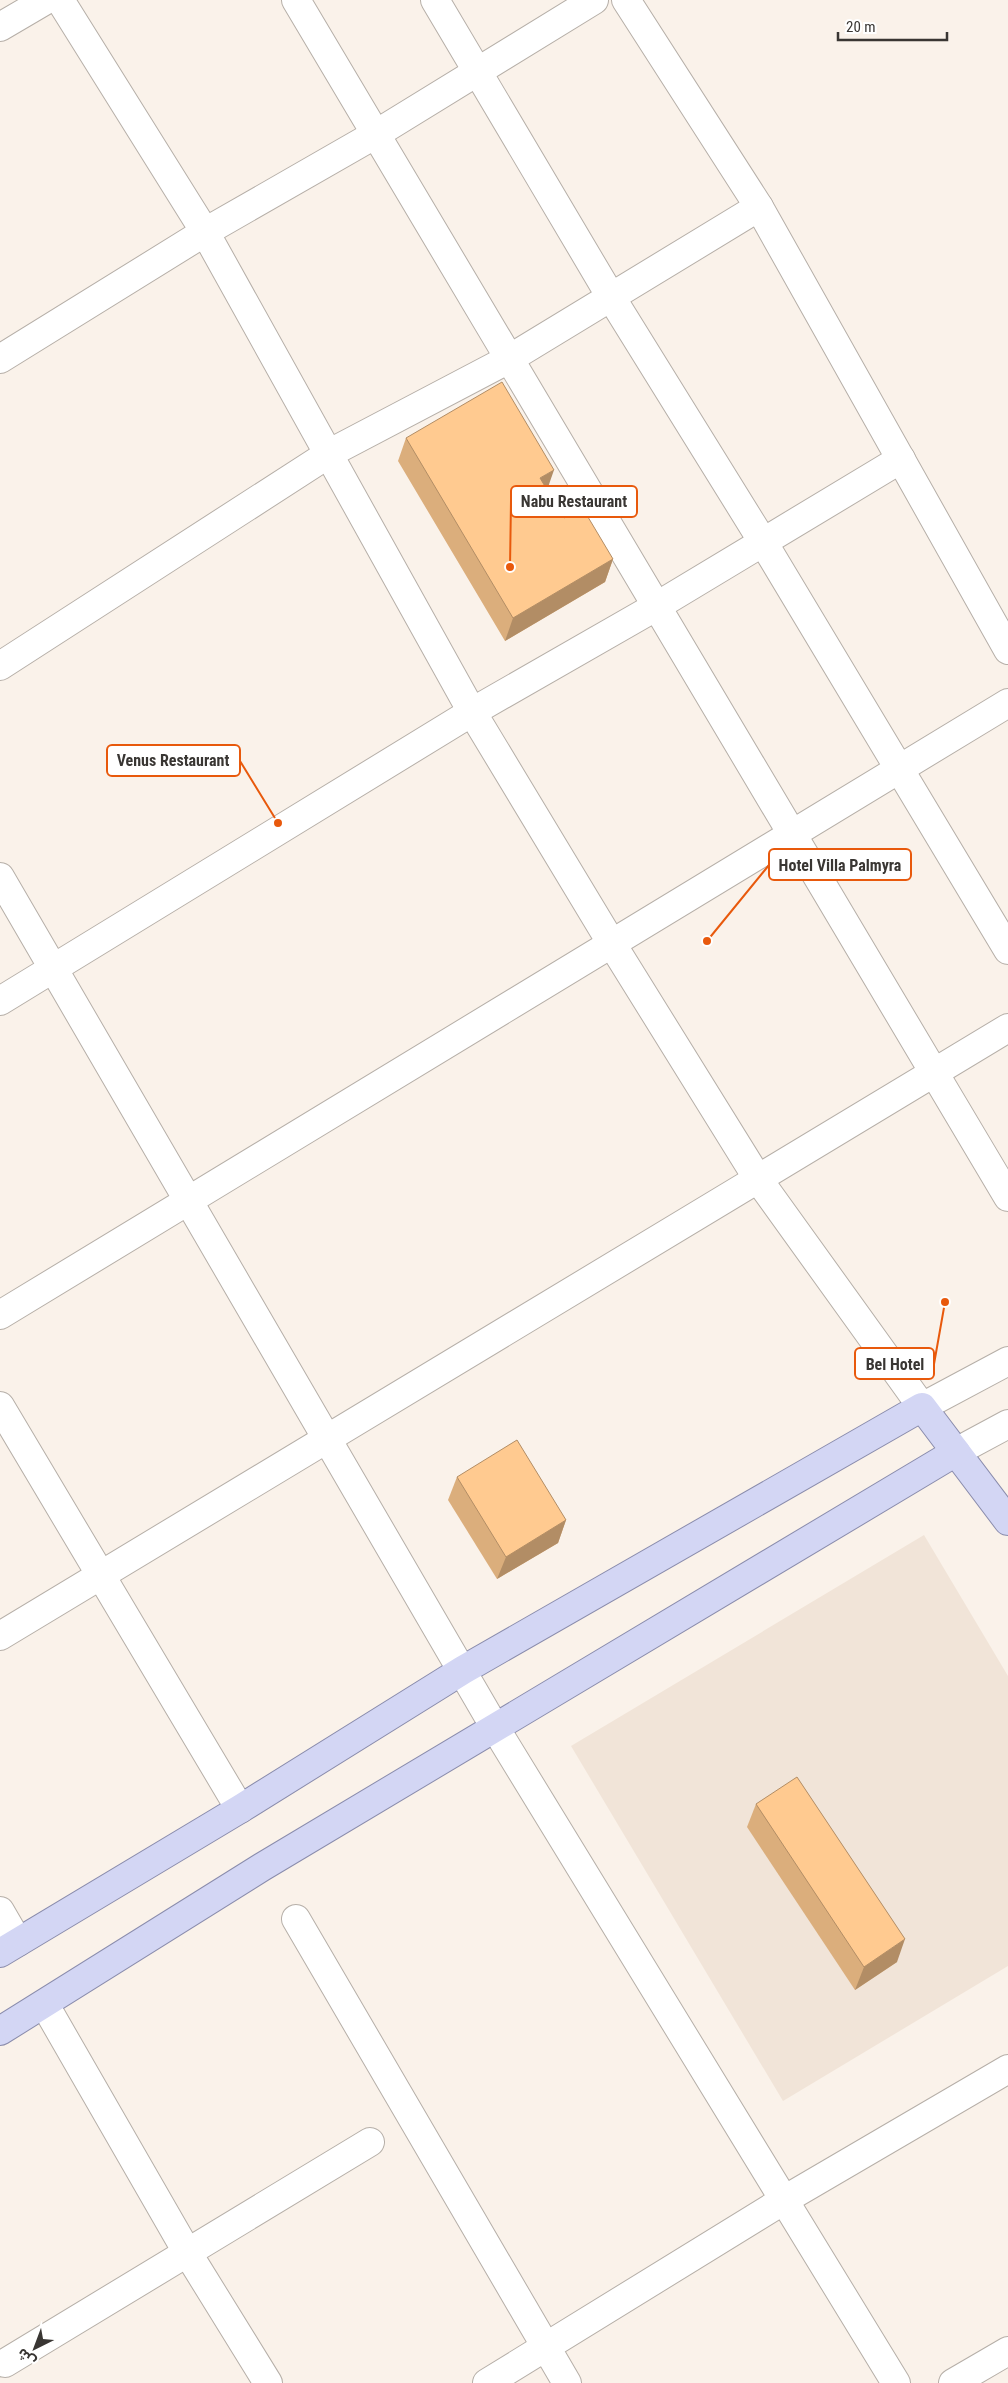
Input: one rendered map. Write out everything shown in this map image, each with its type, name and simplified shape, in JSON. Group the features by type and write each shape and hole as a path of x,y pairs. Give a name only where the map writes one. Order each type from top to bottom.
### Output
{"main road":[{"path":"9,1948 240,1810 463,1670 922,1407 1008,1521"},
{"path":"0,2031 45,2005 262,1867 494,1726 956,1452"}],"street":[{"path":"0,27 46,0"},
{"path":"60,0 205,232 472,712 612,944 758,1179 922,1407 1008,1361"},
{"path":"296,0 1008,1197"},
{"path":"435,0 611,297 763,542 1008,950"},
{"path":"0,359 205,232 376,134 594,0"},
{"path":"626,0 759,207 1008,650"},
{"path":"0,666 330,454 509,359 759,207"},
{"path":"0,1001 472,712 657,606 901,459"},
{"path":"0,1315 1008,703"},
{"path":"0,877 494,1726 896,2383"},
{"path":"0,1636 1008,1028"},
{"path":"0,1406 240,1810"},
{"path":"956,1452 1008,1424"},
{"path":"0,1911 9,1948"},
{"path":"296,1919 567,2383"},
{"path":"45,2005 187,2252 268,2383"},
{"path":"487,2383 784,2200 1008,2069"},
{"path":"5,2363 370,2142"},
{"path":"953,2383 1008,2351"}],"shaded area":[{"path":"924,1535 1008,1676 1008,1966 783,2101 571,1746"}],"building":[{"path":"502,382 554,470 540,478 564,518 582,507 613,559 513,618 406,438"},
{"path":"517,1440 566,1520 506,1557 457,1477"},
{"path":"797,1777 905,1939 864,1967 756,1804"}],"place":[{"name":"Nabu Restaurant","path":"510,567"},
{"name":"Venus Restaurant","path":"278,823"},
{"name":"Hotel Villa Palmyra","path":"707,941"},
{"name":"Bel Hotel","path":"945,1302"}]}
